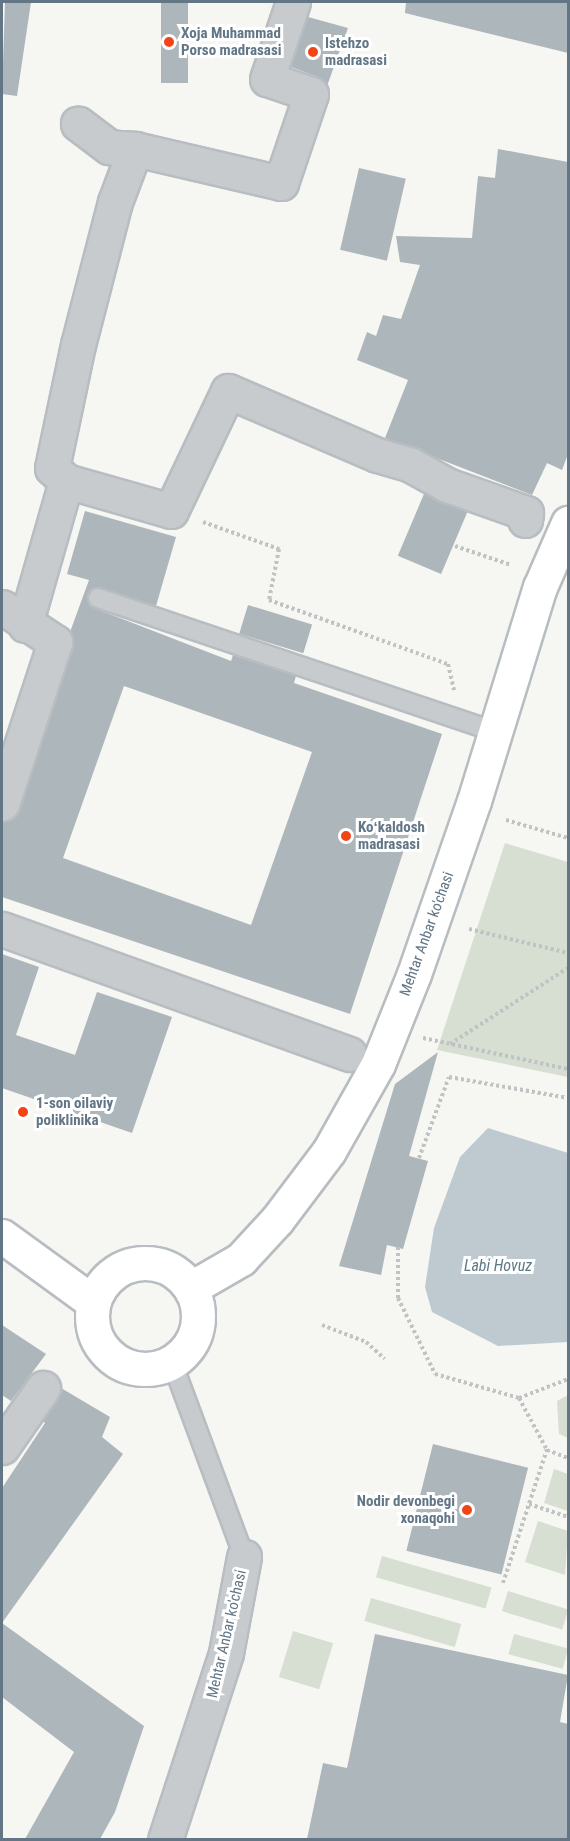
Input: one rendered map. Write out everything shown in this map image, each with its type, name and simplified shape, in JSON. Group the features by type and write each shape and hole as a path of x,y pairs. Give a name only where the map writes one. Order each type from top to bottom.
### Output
{"main road":[{"name":"Mehtar Anbar ko'chasi","path":"191,1288 241,1259 278,1220 357,1106 414,974 496,732 540,587 568,523"},
{"path":"2,1236 93,1302"},
{"path":"137,1262 158,1263 177,1272 191,1288 198,1308 197,1329 188,1348 172,1362 152,1369 131,1368 112,1359 98,1343 91,1323 93,1302 102,1283 117,1269 137,1262"}],"street":[{"path":"78,124 109,147 135,149 281,183 311,94 267,79 295,2 313,7 315,2"},
{"path":"135,149 115,202 78,345 52,468 66,481 171,511 228,392 377,454 411,465 447,485 526,513 525,520"},
{"path":"2,804 55,642 13,616 66,481"},
{"path":"2,929 349,1054"},
{"path":"2,1447 44,1388"},
{"name":"Mehtar Anbar ko'chasi","path":"165,1839 226,1653 244,1557"}],"lane":[{"path":"98,598 496,732"},
{"name":"Mehtar Anbar ko'chasi","path":"172,1362 244,1557"}],"path":[{"path":"171,511 279,549 269,600 448,664 461,719"},
{"path":"455,546 511,565"},
{"path":"506,820 568,838"},
{"path":"469,929 568,953"},
{"path":"450,1044 568,968"},
{"path":"426,1040 568,1069"},
{"path":"419,1158 449,1077 568,1098"},
{"path":"398,1247 398,1298 435,1374 519,1398 568,1379"},
{"path":"322,1325 366,1342 385,1359"},
{"path":"519,1398 547,1449 568,1458"},
{"path":"503,1583 547,1449"},
{"path":"529,1504 568,1516"}],"shaded area":[{"path":"505,843 568,862 568,1077 437,1050"},
{"path":"568,1395 568,1438 559,1434 557,1401"},
{"path":"554,1469 568,1474 568,1511 544,1503"},
{"path":"538,1521 568,1531 565,1575 525,1562"},
{"path":"382,1556 492,1587 486,1609 376,1577"},
{"path":"508,1591 568,1609 562,1630 502,1611"},
{"path":"371,1598 461,1624 455,1647 364,1621"},
{"path":"293,1631 333,1643 319,1689 279,1677"},
{"path":"514,1634 568,1648 563,1669 509,1654"}],"water":[{"name":"Labi Hovuz","path":"488,1128 568,1153 568,1342 498,1346 432,1312 425,1287 434,1228 460,1157"}],"building":[{"path":"5,2 31,2 17,96 2,94"},
{"name":"Xoja Muhammad Porso madrasasi","path":"161,2 188,2 188,83 161,83"},
{"path":"406,2 568,2 568,53 405,13"},
{"name":"Istehzo madrasasi","path":"308,17 348,28 327,86 318,77 291,67"},
{"path":"498,149 568,162 568,454 562,470 547,463 532,495 385,438 408,380 357,360 367,332 376,336 383,315 401,319 420,265 400,262 396,236 472,238 478,176 495,178"},
{"path":"359,168 406,179 387,261 340,250"},
{"path":"424,494 467,512 441,574 398,556"},
{"name":"Koʻkaldosh madrasasi","path":"85,511 176,537 156,606 96,587 87,595 94,608 231,661 233,655 296,676 294,683 442,734 350,1014 2,897 2,822 14,818 20,810 73,648 70,632 89,580 67,574","holes":["124,686 312,752 251,925 63,858"]},
{"path":"248,605 312,625 303,653 239,634"},
{"path":"2,954 39,967 16,1035 75,1055 97,992 172,1017 132,1133 2,1088"},
{"path":"438,1052 409,1156 428,1161 403,1249 387,1245 381,1275 339,1266 395,1084"},
{"path":"2,1325 46,1354 11,1401 2,1395"},
{"path":"61,1388 110,1417 102,1437 123,1454 2,1623 2,1488 45,1423 43,1421"},
{"name":"Nodir devonbegi xonaqohi","path":"433,1444 528,1468 501,1574 406,1551"},
{"path":"2,1623 144,1726 115,1812 100,1839 25,1839 74,1752 2,1697"},
{"path":"375,1634 568,1675 560,1722 568,1724 568,1839 307,1839 323,1763 347,1768"}],"place":[{"name":"Xoja Muhammad Porso madrasasi","path":"169,42"},
{"name":"Istehzo madrasasi","path":"313,52"},
{"name":"Koʻkaldosh madrasasi","path":"346,836"},
{"name":"1-son oilaviy poliklinika","path":"23,1112"},
{"name":"Nodir devonbegi xonaqohi","path":"467,1510"}]}
